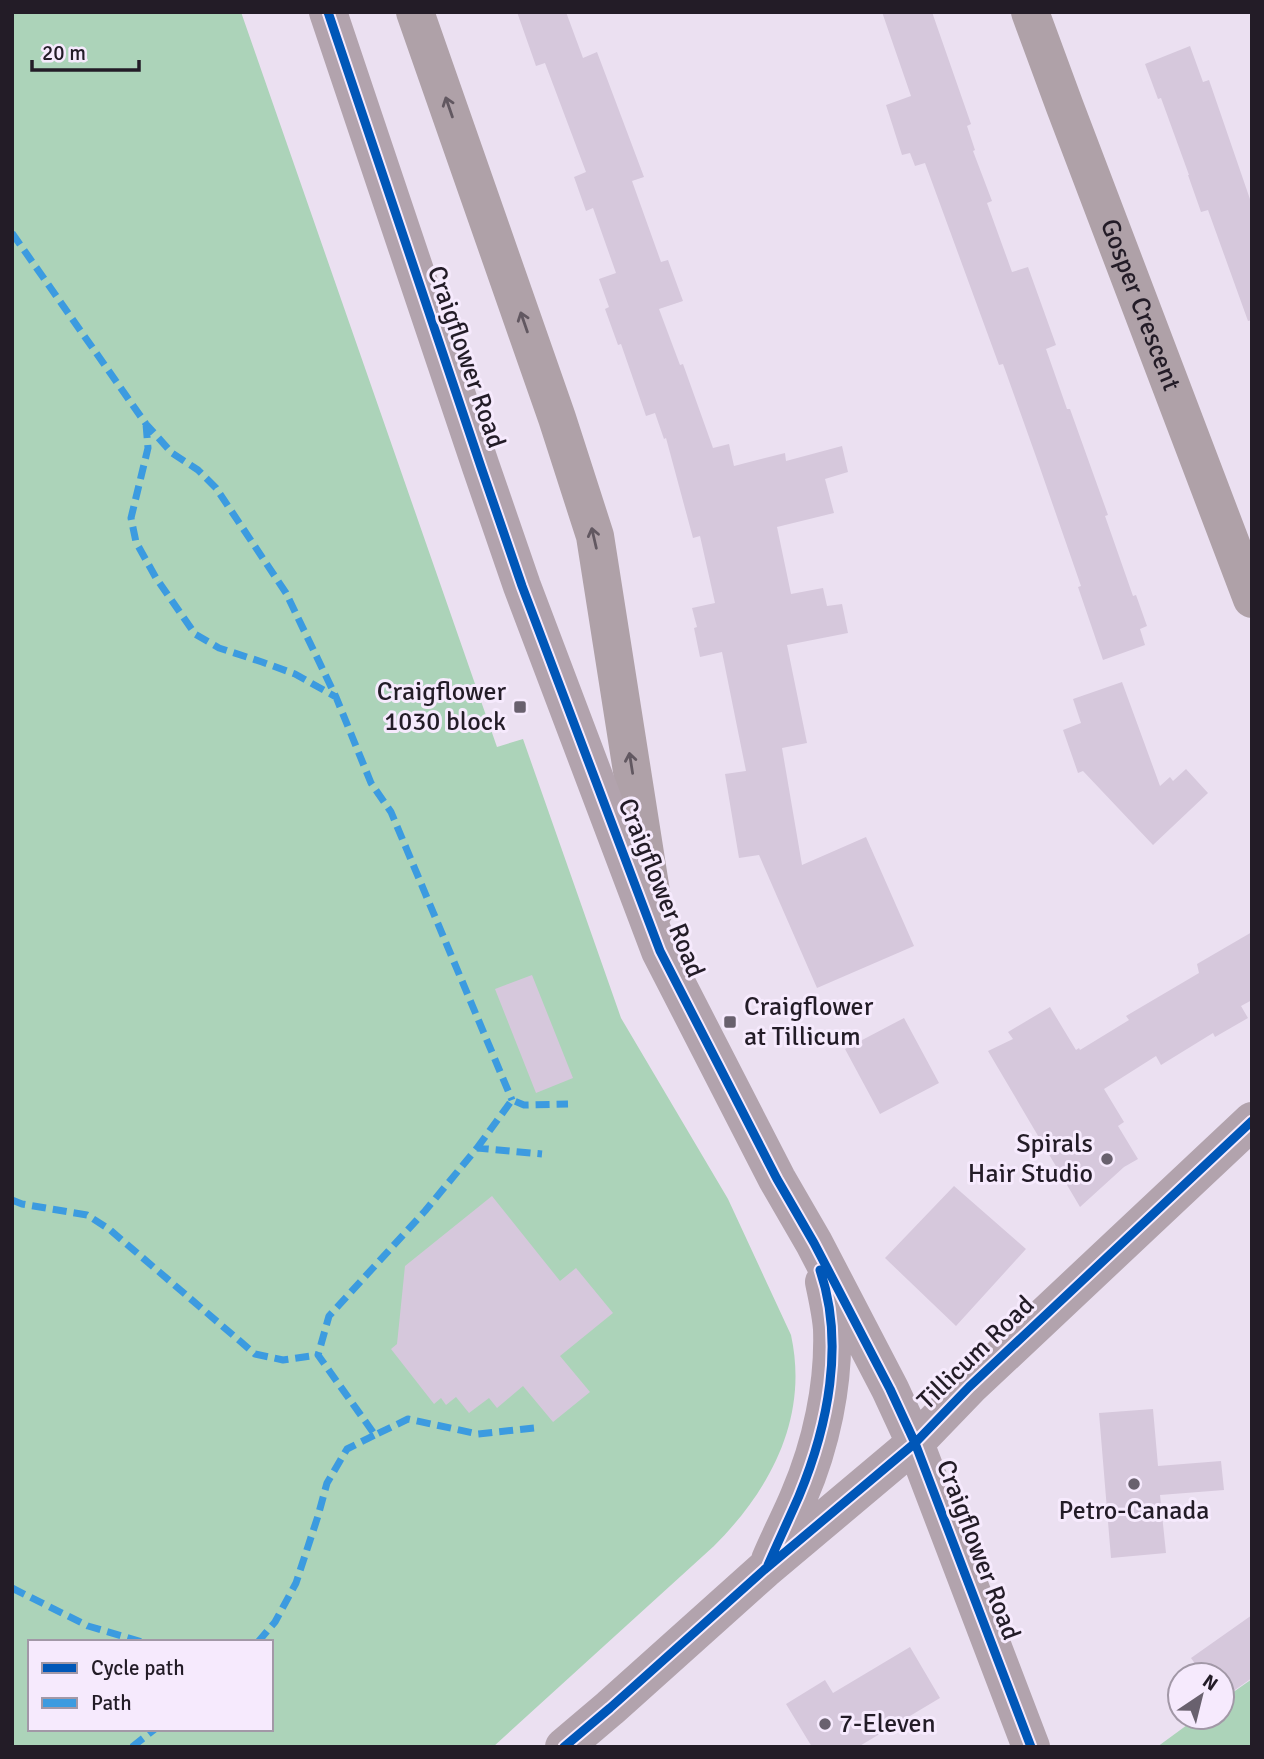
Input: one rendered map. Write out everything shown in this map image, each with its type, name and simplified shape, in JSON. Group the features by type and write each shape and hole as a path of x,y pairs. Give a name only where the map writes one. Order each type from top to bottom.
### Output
{"main road":[{"name":"Craigflower Road","path":"337,15 481,467 522,586 660,951 777,1179 873,1354 915,1443 1031,1747"},
{"name":"Tillicum Road","path":"564,1747 766,1568 915,1443 969,1387 1252,1121"},
{"path":"766,1568 799,1496 813,1456 824,1415 832,1362 832,1326 824,1283 810,1241 794,1208"}],"street":[{"name":"Craigflower Road","path":"415,12 557,418 595,536 660,951"},
{"name":"Gosper Crescent","path":"1030,12 1252,598"}],"green space":[{"path":"12,12 241,12 497,747 523,739 621,1018 728,1199 791,1335 795,1395 790,1423 781,1450 753,1501 714,1546 493,1747 12,1747"},
{"path":"1252,1679 1252,1747 1157,1747 1179,1731 1236,1731 1236,1690"}],"building":[{"path":"517,12 566,12 583,58 597,52 644,177 632,181 661,262 668,260 683,301 659,309 680,365 683,364 713,448 729,444 734,466 785,453 786,461 842,446 848,472 825,479 834,513 777,527 791,594 823,588 827,606 842,604 848,633 787,645 807,743 782,748 802,865 866,837 914,946 817,988 759,855 739,858 725,774 746,771 722,652 700,657 694,628 697,627 692,608 715,603 700,536 693,538 666,438 664,439 655,413 646,416 621,344 618,345 605,309 609,307 599,279 616,273 593,208 586,211 574,177 586,172 545,63 536,66"},
{"path":"882,12 932,12 971,124 967,126 975,150 973,151 992,201 987,203 1012,272 1028,267 1056,345 1046,349 1108,515 1105,516 1133,596 1136,595 1147,626 1140,629 1145,645 1103,660 1078,587 1081,586 1003,364 999,365 925,163 915,166 910,153 902,155 886,105 911,96"},
{"path":"1190,46 1203,82 1209,80 1252,205 1252,320 1248,321 1208,210 1201,212 1161,98 1158,99 1145,64"},
{"path":"1122,682 1160,786 1170,777 1173,781 1186,769 1208,793 1153,845 1083,771 1078,773 1063,730 1081,723 1073,699"},
{"path":"1252,932 1252,1000 1241,1006 1248,1018 1215,1037 1213,1033 1161,1065 1156,1056 1104,1089 1124,1122 1118,1126 1138,1159 1124,1167 1080,1207 988,1051 1013,1039 1008,1032 1050,1007 1076,1050 1080,1050 1129,1020 1126,1016 1199,973 1197,964"},
{"path":"532,975 573,1078 536,1093 495,989"},
{"path":"904,1018 939,1083 880,1114 845,1049"},
{"path":"954,1186 1026,1249 956,1326 885,1258"},
{"path":"492,1196 560,1281 576,1268 613,1313 560,1356 590,1392 553,1422 523,1386 497,1408 489,1398 469,1413 456,1397 446,1405 441,1398 434,1404 391,1349 397,1344 405,1266"},
{"path":"1153,1409 1158,1466 1221,1461 1224,1490 1160,1495 1166,1553 1111,1558 1099,1413"},
{"path":"1252,1615 1252,1678 1236,1689 1236,1661 1193,1661 1191,1658"},
{"path":"910,1647 940,1698 858,1747 812,1747 786,1704 825,1680 833,1693"}],"marked path":[{"path":"12,233 146,424 172,453 198,470 216,488 286,593 336,697 371,783 391,812 512,1100"},
{"path":"146,424 148,448 131,518 136,542 156,578 195,634 219,648 295,674 336,697"},
{"path":"477,1148 512,1100 524,1105 568,1104"},
{"path":"534,1428 478,1434 408,1419 375,1435 318,1355 329,1316 425,1211 477,1148 542,1154"},
{"path":"12,1200 87,1215 109,1229 255,1354 283,1360 318,1355"},
{"path":"260,1640 275,1622 296,1583 327,1483 347,1449 375,1435"},
{"path":"12,1588 88,1626 135,1640"},
{"path":"132,1747 152,1731"}],"cycle path":[{"path":"328,12 522,586 660,951 777,1179 814,1243 890,1389 915,1443 1031,1747"},
{"path":"564,1747 764,1570 915,1443 969,1387 1252,1121"},
{"path":"768,1565 799,1496 825,1413 830,1384 831,1326 820,1270"}],"place":[{"name":"Craigflower 1030 block","path":"520,707"},
{"name":"Craigflower at Tillicum","path":"730,1022"},
{"name":"Spirals Hair Studio","path":"1107,1159"},
{"name":"Petro-Canada","path":"1134,1484"},
{"name":"7-Eleven","path":"825,1724"}]}
